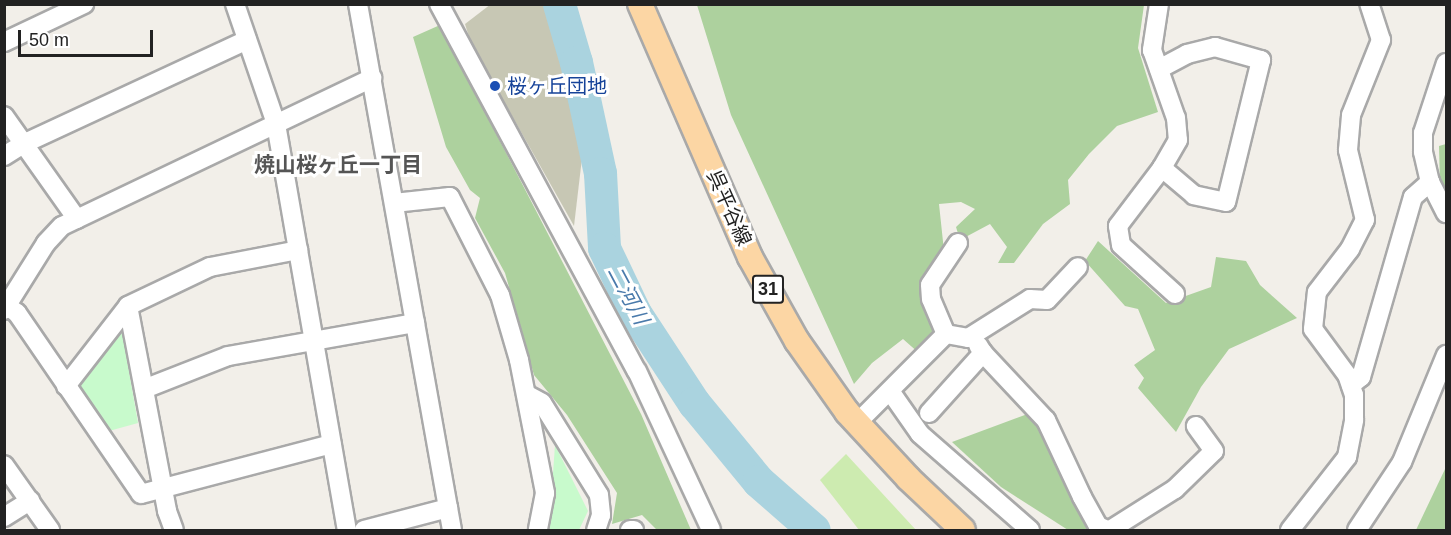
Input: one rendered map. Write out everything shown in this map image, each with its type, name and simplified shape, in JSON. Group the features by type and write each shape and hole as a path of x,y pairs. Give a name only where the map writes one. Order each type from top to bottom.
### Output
{"main road":[{"name":"呉平谷線","path":"640,4 750,257 797,341 857,423 909,479 963,531"}],"street":[{"path":"4,42 84,4"},
{"path":"235,4 276,124 347,531"},
{"path":"358,4 452,531"},
{"path":"439,4 637,371 711,531"},
{"path":"1159,4 1152,50 1176,118 1178,140 1162,168 1118,226 1121,244 1175,294"},
{"path":"1290,530 1347,457 1354,420 1351,385 1313,329 1317,292 1350,249 1365,220 1348,150 1351,115 1381,40 1369,4"},
{"path":"4,156 23,144 247,40"},
{"path":"1159,69 1186,54 1215,47 1261,60 1226,202 1194,195 1162,168"},
{"path":"1446,63 1423,133 1423,152 1431,182 1446,213"},
{"path":"332,444 141,494 17,313 6,308 46,243 62,226 372,78"},
{"path":"4,116 77,219"},
{"path":"1351,385 1361,377 1413,197 1431,182"},
{"path":"394,202 450,198 500,295 526,394 544,493 538,531"},
{"path":"946,334 931,299 930,285 958,243"},
{"path":"66,386 128,306 210,267 298,250"},
{"path":"946,334 968,339 1030,299 1047,300 1078,267"},
{"path":"128,306 163,490 174,531"},
{"path":"144,389 228,356 416,322"},
{"path":"857,423 946,334"},
{"path":"973,335 983,353 1046,420 1098,526 1108,531 1175,489 1214,451 1196,426"},
{"path":"929,413 983,353"},
{"path":"1357,531 1402,462 1446,355"},
{"path":"890,392 920,434 1030,531"},
{"path":"526,394 542,403 599,495 601,515 596,531"},
{"path":"4,465 50,531"},
{"path":"4,517 30,501"},
{"path":"364,531 448,508"}],"shaded area":[{"path":"491,4 552,5 562,29 582,158 574,226 471,43 465,24"}],"green space":[{"path":"697,5 1144,5 1138,48 1158,112 1117,126 1089,154 1068,180 1070,204 1043,224 1014,263 998,263 1007,247 990,224 960,240 956,227 975,209 961,202 939,204 944,251 930,270 940,336 920,354 903,339 872,363 854,384 731,115"},
{"path":"440,25 641,414 691,530 657,530 642,515 612,524 617,493 567,415 534,375 505,273 475,218 480,198 470,190 446,147 413,37"},
{"path":"1446,144 1446,197 1440,185 1439,146"},
{"path":"1098,241 1166,303 1211,287 1216,257 1246,261 1260,285 1297,318 1229,349 1201,387 1176,432 1138,388 1144,378 1134,365 1155,350 1138,309 1125,306 1085,261"},
{"path":"122,331 138,423 109,431 76,387"},
{"path":"1033,412 1091,530 1068,530 1001,487 952,442"},
{"path":"555,445 588,511 579,530 549,530"},
{"path":"846,454 916,530 859,530 820,480"},
{"path":"1446,467 1446,530 1416,530"}],"waterway":[{"name":"二河川","path":"559,4 576,62 600,173 604,248 635,313 694,403 758,481 814,530"}],"place":[{"name":"桜ヶ丘団地","path":"495,86"}],"district":[{"name":"焼山桜ヶ丘一丁目","path":"338,165"}]}
